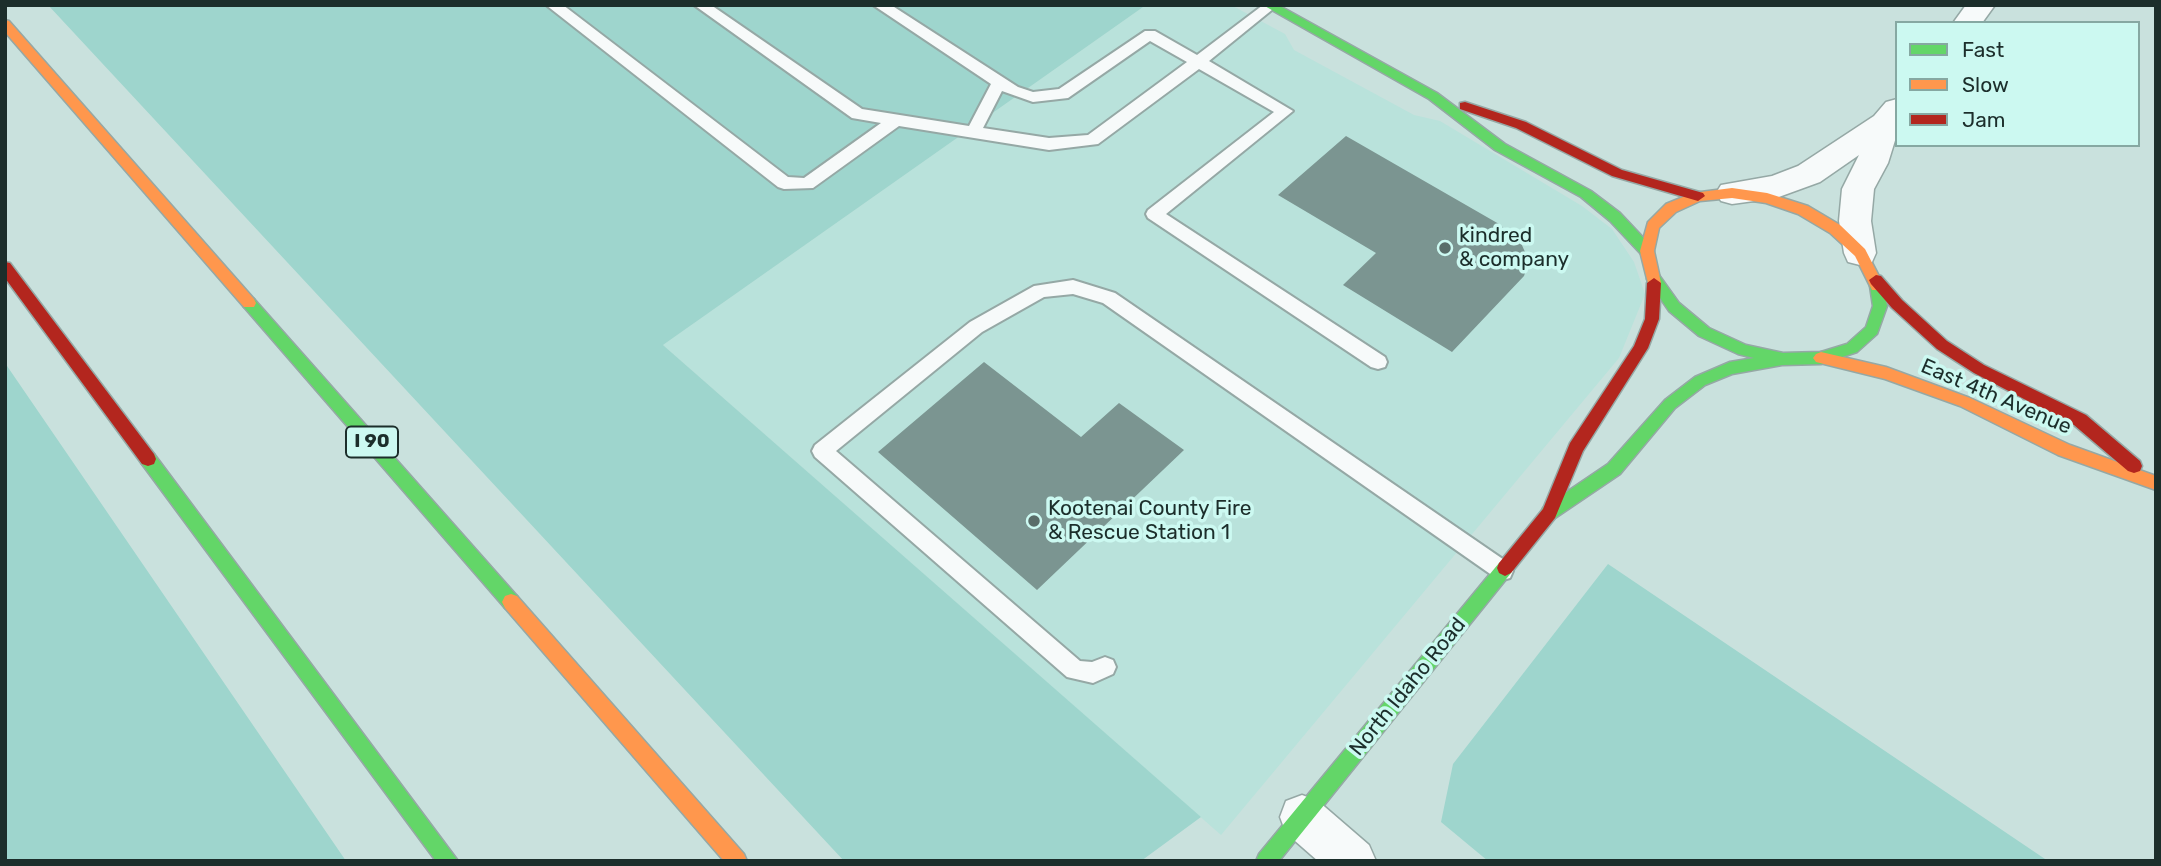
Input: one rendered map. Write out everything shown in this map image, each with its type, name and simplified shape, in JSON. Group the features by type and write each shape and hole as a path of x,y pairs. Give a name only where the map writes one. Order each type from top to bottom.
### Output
{"main road":[{"path":"1271,6 1433,96 1500,147 1586,194 1615,217 1647,251"},
{"name":"I 90","path":"5,24 737,861"},
{"path":"1433,96 1521,125 1617,173 1698,196"},
{"path":"1732,193 1767,198 1803,211 1835,229 1868,266 1880,306 1872,330 1852,348 1821,358 1783,359 1743,350 1704,332 1674,307 1654,279 1647,251 1653,226 1671,208 1698,196 1732,193"},
{"name":"East 4th Avenue","path":"1868,266 1897,304 1942,345 1979,369 2080,420 2154,482"},
{"path":"5,267 448,861"},
{"name":"North Idaho Road","path":"1266,861 1549,513 1576,448 1641,348 1652,319 1654,279"},
{"name":"East 4th Avenue","path":"1821,358 1886,373 1965,402 2064,450 2154,482"},
{"name":"North Idaho Road","path":"1549,513 1614,469 1670,404 1700,381 1730,368 1783,359"}],"street":[{"path":"1969,21 1982,5"},
{"path":"1732,193 1776,187 1809,174 1891,116"},
{"path":"1868,266 1855,221 1858,189 1891,116"},
{"path":"1302,817 1353,861"}],"lane":[{"path":"553,5 784,184 807,184 895,121"},
{"path":"701,5 858,114 1049,144 1092,140 1271,6"},
{"path":"880,5 999,83 1013,91 1034,97 1063,94 1150,34 1285,111 1154,214 1378,362"},
{"path":"974,131 999,83"},
{"path":"1105,667 1094,673 1075,670 822,451 975,327 1040,291 1073,287 1109,298 1503,571"}],"shaded area":[{"path":"48,5 1146,5 663,345 1201,817 1141,861 844,861"},
{"path":"1146,5 1231,5 1285,34 1294,50 1414,115 1440,121 1582,206 1612,229 1634,262 1645,294 1619,358 1221,835 663,345"},
{"path":"5,363 346,861 5,861"},
{"path":"1608,564 2048,861 1488,861 1441,822 1453,764"}],"building":[{"name":"kindred & company","path":"1346,136 1499,224 1521,243 1529,261 1524,276 1452,352 1343,285 1376,253 1278,195"},
{"name":"Kootenai County Fire & Rescue Station 1","path":"984,362 1081,437 1119,403 1184,450 1037,590 878,452"}],"traffic: fast":[{"path":"1269,5 1433,96 1500,147 1586,194 1615,217 1647,251"},
{"path":"1654,279 1674,307 1704,332 1743,350 1783,359 1821,358 1852,348 1872,330 1880,306 1877,286"},
{"path":"249,303 511,602"},
{"path":"1549,513 1614,469 1670,404 1700,381 1730,368 1776,361"},
{"path":"148,459 448,861"},
{"path":"1266,861 1505,568"}],"traffic: slow":[{"path":"5,24 249,303"},
{"path":"1654,283 1647,251 1653,226 1671,208 1698,196 1732,193 1767,198 1803,210 1835,229 1860,253 1877,286"},
{"path":"1821,358 1886,373 1965,402 2064,450 2156,483"},
{"path":"511,602 737,861"}],"traffic: jam":[{"path":"1465,106 1521,125 1617,173 1698,196"},
{"path":"5,267 148,459"},
{"path":"1876,280 1897,304 1942,345 1979,369 2080,420 2134,466"},
{"path":"1505,568 1549,513 1576,448 1641,348 1652,319 1654,283"}],"place":[{"name":"kindred & company","path":"1445,248"},
{"name":"Kootenai County Fire & Rescue Station 1","path":"1034,521"}]}
